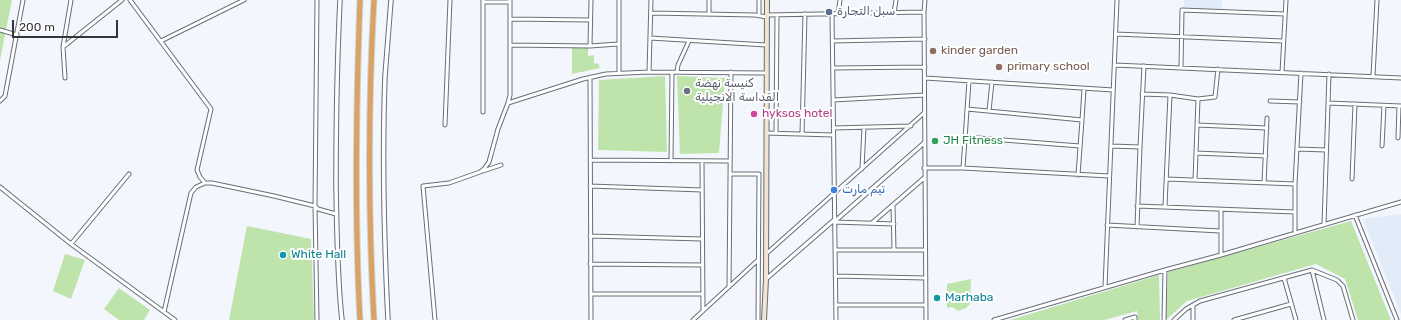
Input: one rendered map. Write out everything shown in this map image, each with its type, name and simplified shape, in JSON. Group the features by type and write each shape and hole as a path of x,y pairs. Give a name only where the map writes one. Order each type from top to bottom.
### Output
{"highway":[{"path":"360,0 356,159 357,254 360,320"},
{"path":"374,0 371,62 369,202 374,320"}],"main road":[{"path":"764,320 766,279 766,0"}],"street":[{"path":"0,101 5,96 23,0"},
{"path":"65,78 63,47 71,0"},
{"path":"63,47 122,0"},
{"path":"130,0 211,109 197,170 205,183"},
{"path":"161,41 244,0"},
{"path":"317,0 314,206 317,320"},
{"path":"340,0 336,145 336,214 339,294 342,320"},
{"path":"388,320 384,222 384,150 386,76 391,0"},
{"path":"445,125 450,0"},
{"path":"590,0 590,46"},
{"path":"619,0 619,73"},
{"path":"649,72 651,0"},
{"path":"709,14 710,0"},
{"path":"759,0 759,16"},
{"path":"838,14 840,0"},
{"path":"894,13 896,0"},
{"path":"925,0 924,178 926,320"},
{"path":"1105,287 1117,0"},
{"path":"1282,72 1286,0"},
{"path":"1373,76 1377,0"},
{"path":"482,171 489,162 498,129 508,103 511,86 510,1 483,1 483,112"},
{"path":"1181,68 1182,10 1285,14"},
{"path":"651,13 767,16 924,12"},
{"path":"802,134 805,14"},
{"path":"832,14 836,320"},
{"path":"776,133 777,15"},
{"path":"510,19 590,20"},
{"path":"0,30 17,35"},
{"path":"1116,34 1283,41"},
{"path":"650,38 766,45"},
{"path":"832,41 925,39"},
{"path":"677,72 678,65 688,41"},
{"path":"510,45 590,46 618,44"},
{"path":"1115,65 1401,78 1401,72"},
{"path":"1137,227 1144,66"},
{"path":"833,68 925,67"},
{"path":"1142,94 1170,95 1198,99 1215,97 1218,70"},
{"path":"671,161 672,72"},
{"path":"729,287 730,72"},
{"path":"508,103 590,77 619,73 766,73"},
{"path":"1295,234 1295,184 1301,73"},
{"path":"1324,225 1329,74"},
{"path":"590,77 591,320"},
{"path":"925,78 1113,90"},
{"path":"963,168 969,81"},
{"path":"989,111 992,82"},
{"path":"1078,175 1084,89"},
{"path":"833,100 924,95"},
{"path":"1165,206 1170,95"},
{"path":"1194,180 1198,99"},
{"path":"1270,101 1300,102"},
{"path":"1328,103 1400,106 1398,138"},
{"path":"1352,179 1355,104"},
{"path":"1382,146 1384,106"},
{"path":"967,109 1082,120"},
{"path":"766,254 925,112"},
{"path":"1264,182 1267,118"},
{"path":"1197,125 1267,128"},
{"path":"833,128 911,126"},
{"path":"862,169 864,127"},
{"path":"766,133 833,135"},
{"path":"965,137 1080,146"},
{"path":"766,279 924,143"},
{"path":"1111,146 1140,147"},
{"path":"1297,149 1326,150"},
{"path":"1196,153 1266,156"},
{"path":"590,160 730,161"},
{"path":"702,161 703,311"},
{"path":"435,320 424,186 448,183 501,165"},
{"path":"924,168 963,168 1109,176"},
{"path":"71,244 129,174"},
{"path":"730,174 759,174 758,320"},
{"path":"872,223 924,178"},
{"path":"1167,179 1295,184"},
{"path":"164,312 191,193 196,187 205,183 212,183 314,206 318,209 336,214"},
{"path":"590,186 702,190"},
{"path":"0,188 71,244 175,320"},
{"path":"994,320 1105,287 1295,234 1401,202"},
{"path":"893,206 894,250"},
{"path":"1138,206 1295,212"},
{"path":"1221,209 1221,255"},
{"path":"1355,216 1397,320"},
{"path":"834,221 894,224"},
{"path":"1107,225 1220,231"},
{"path":"590,236 702,239"},
{"path":"835,250 925,250"},
{"path":"693,320 758,260"},
{"path":"590,264 702,265"},
{"path":"1164,320 1165,270"},
{"path":"1312,270 1324,320"},
{"path":"1174,320 1186,309 1200,301 1312,270 1337,280 1343,286 1353,320"},
{"path":"835,276 926,278"},
{"path":"1284,278 1296,320"},
{"path":"592,294 702,294"},
{"path":"1234,320 1292,304"},
{"path":"836,305 926,305"},
{"path":"1193,305 1193,320"},
{"path":"1124,320 1135,317 1135,320"}],"shaded area":[{"path":"1184,0 1222,0 1222,9 1184,7"},
{"path":"1401,214 1401,314 1363,219"}],"green space":[{"path":"0,0 12,0 0,60"},
{"path":"572,48 588,48 588,56 594,55 594,64 598,63 600,68 572,74"},
{"path":"665,76 667,152 598,150 599,80"},
{"path":"677,76 725,78 719,153 680,154"},
{"path":"1351,221 1391,320 1358,320 1345,279 1316,264 1187,301 1166,320 1168,272"},
{"path":"247,226 311,239 314,320 229,320"},
{"path":"65,254 85,260 71,299 53,291"},
{"path":"1159,275 1160,320 1138,320 1137,311 1104,320 1010,320"},
{"path":"971,279 970,304 966,308 958,311 952,307 947,308 947,284"},
{"path":"119,288 150,310 144,320 119,320 104,309"}],"place":[{"name":"سبل التجارة","path":"829,12"},
{"name":"kinder garden","path":"933,51"},
{"name":"primary school","path":"999,67"},
{"name":"كنيسة نهضة القداسة الانجيلية","path":"687,91"},
{"name":"hyksos hotel","path":"754,114"},
{"name":"JH Fitness","path":"935,141"},
{"name":"تيم مارت","path":"834,190"},
{"name":"White Hall","path":"283,255"},
{"name":"Marhaba","path":"937,298"}]}
